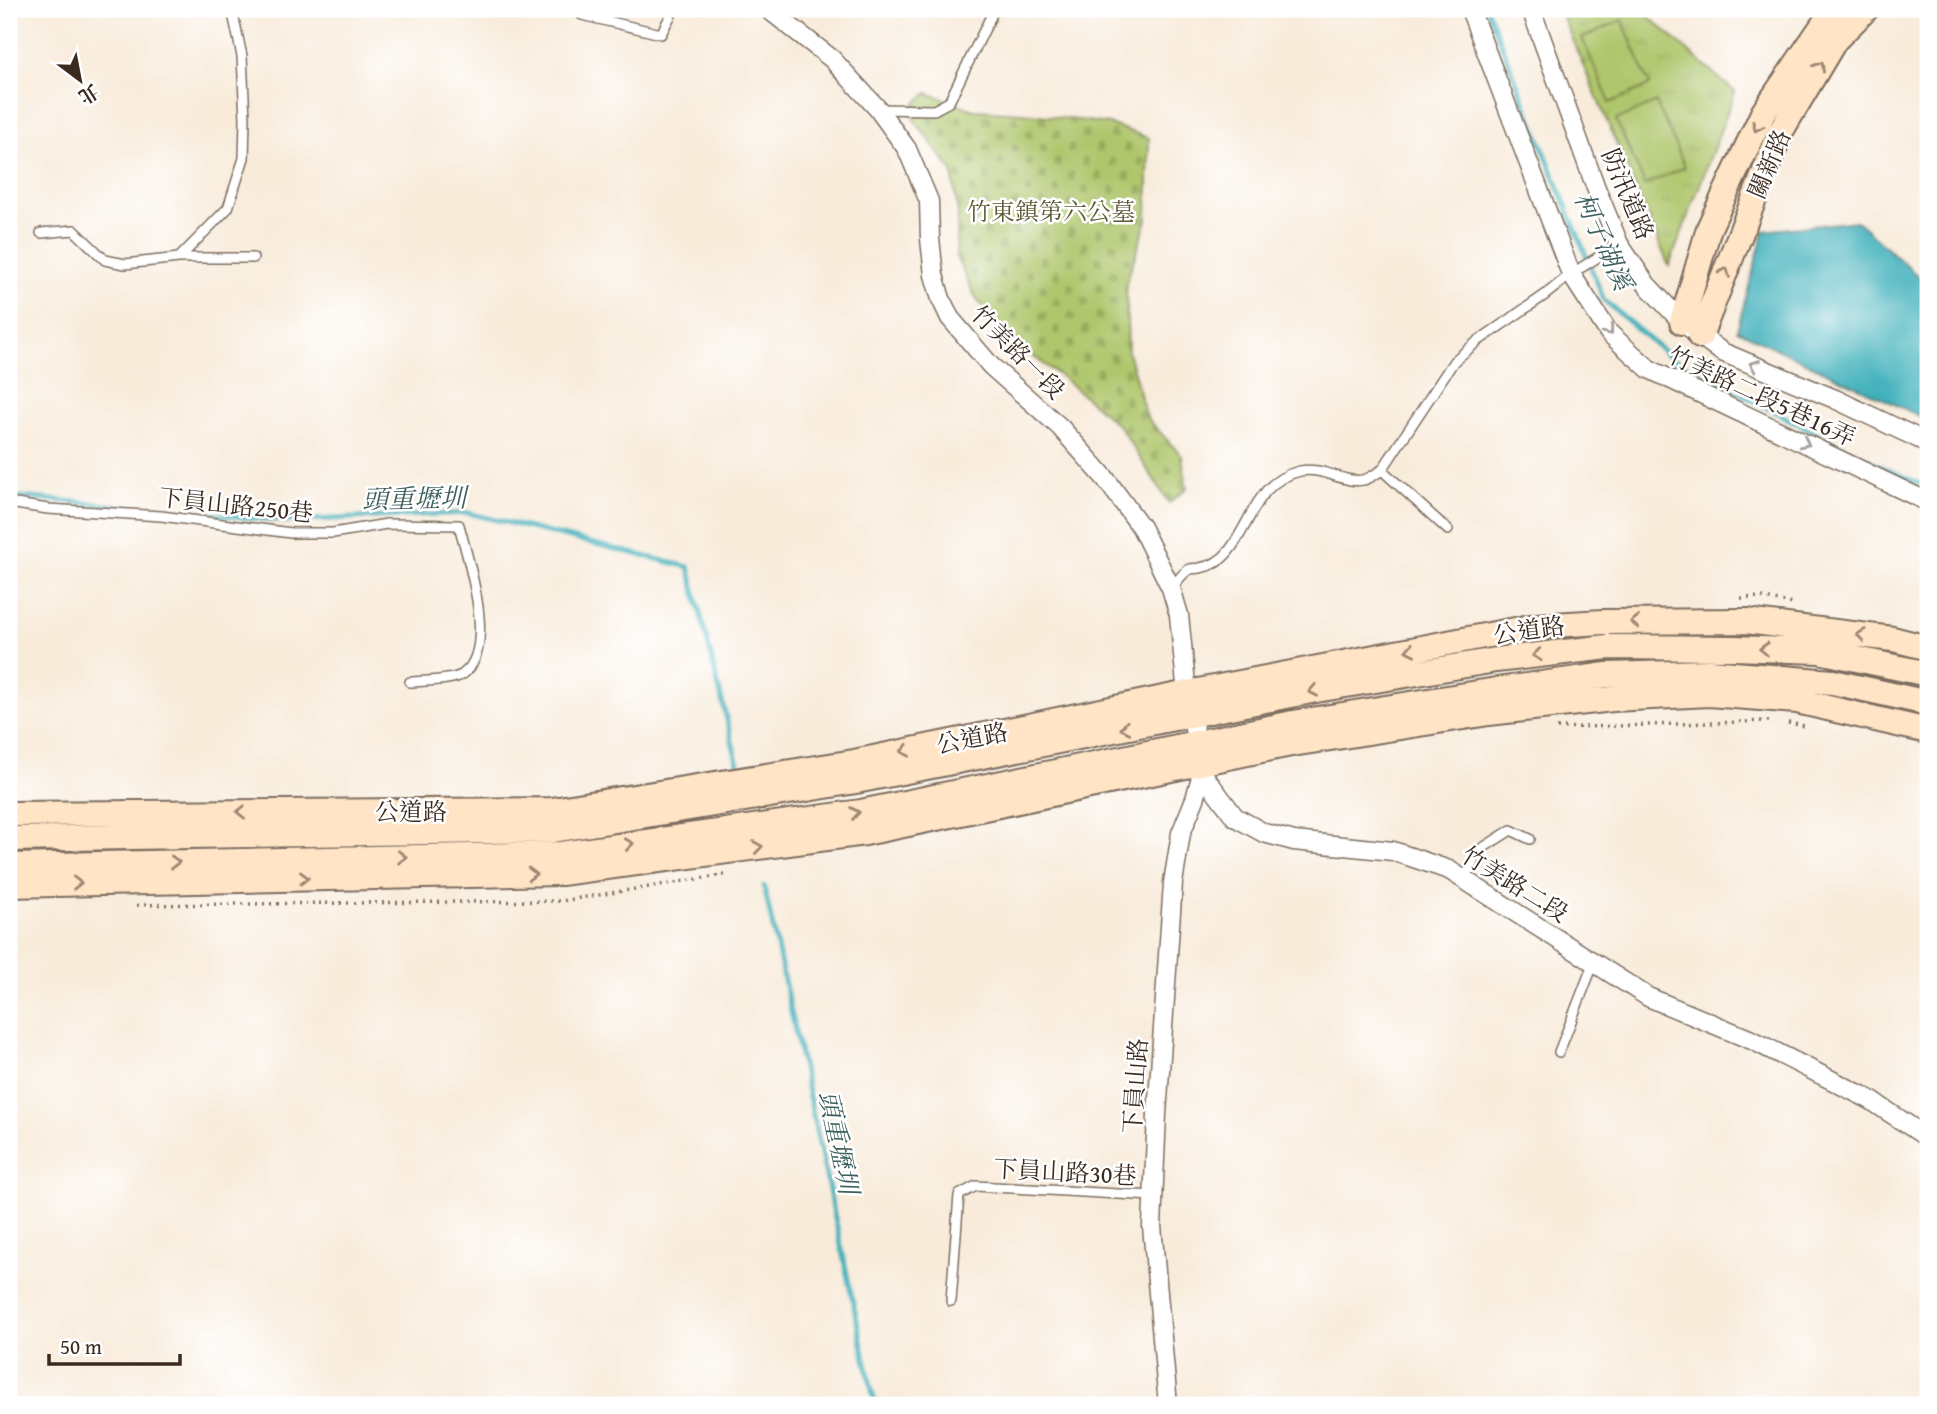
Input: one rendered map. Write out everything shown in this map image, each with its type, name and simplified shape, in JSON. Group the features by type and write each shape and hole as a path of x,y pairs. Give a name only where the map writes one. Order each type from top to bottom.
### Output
{"street":[{"name":"竹美路一段","path":"768,9 832,59 878,109 907,149 929,201 934,275 950,318 991,366 1060,427 1105,478 1142,527 1171,588"},
{"name":"竹美路二段5巷16弄","path":"1470,9 1571,274 1609,333 1649,369 1928,502"},
{"name":"防汛道路","path":"1531,9 1619,244 1647,285 1691,329 1722,352 1835,399 1928,443"},
{"name":"關新路","path":"1691,329 1709,228 1763,113 1835,9"},
{"name":"關新路","path":"1691,329 1781,131 1835,40 1866,9"},
{"name":"竹美路二段","path":"1171,588 1179,615 1199,760 1235,817 1264,833 1294,841 1393,851 1449,870 1648,997 1754,1041 1869,1099 1928,1138"},
{"name":"公道路","path":"9,839 553,830 856,781 1536,626 1603,622 1745,621 1893,639 1928,648"},
{"name":"公道路","path":"9,814 552,810 854,762 1190,704 1316,690 1496,660 1608,648 1819,651 1928,674"},
{"name":"公道路","path":"9,884 561,873 865,832 1199,760 1306,721 1496,690 1607,676 1709,672 1833,682 1928,703"},
{"name":"公道路","path":"9,866 561,854 862,812 1489,713 1613,699 1710,694 1797,701 1928,731"},
{"name":"下員山路","path":"1168,1405 1152,1226 1153,1196 1173,883 1181,833 1195,799 1199,760"}],"lane":[{"path":"179,258 228,208 244,158 242,56 232,9"},
{"path":"582,15 661,34 674,9"},
{"path":"878,109 934,110 949,102 993,12"},
{"path":"41,233 74,230 105,260 125,264 179,258 253,257"},
{"path":"1171,588 1189,569 1203,568 1217,562 1228,552 1270,486 1283,477 1302,470 1317,470 1348,479 1363,480 1382,470 1454,361 1571,274 1619,244"},
{"path":"1382,470 1448,530"},
{"name":"下員山路250巷","path":"9,503 48,509 161,516 291,533 333,533 387,524 459,525 468,564 475,580 479,646 474,664 461,677 410,682"},
{"path":"1464,880 1478,851 1511,830 1530,839"},
{"path":"1559,1052 1594,962"},
{"name":"下員山路30巷","path":"951,1301 959,1195 976,1185 1153,1196"}],"green space":[{"path":"1559,9 1640,9 1735,92 1669,266"},
{"path":"1622,20 1650,85 1610,103 1582,38"},
{"name":"竹東鎮第六公墓","path":"928,93 974,110 1109,124 1149,138 1147,220 1126,283 1128,352 1147,418 1182,456 1187,488 1169,503 1120,427 1063,378 1026,351 977,300 956,257 958,214 952,171 907,110"},
{"path":"1656,102 1685,167 1645,185 1616,120"}],"water":[{"path":"1857,221 1928,285 1928,420 1737,330 1764,231"}],"waterway":[{"name":"柯子湖溪","path":"1487,9 1604,300 1672,359 1886,469 1928,487"},
{"name":"頭重壢圳","path":"9,496 287,521 468,513 689,567 739,769"},
{"name":"頭重壢圳","path":"764,886 875,1405"}]}
